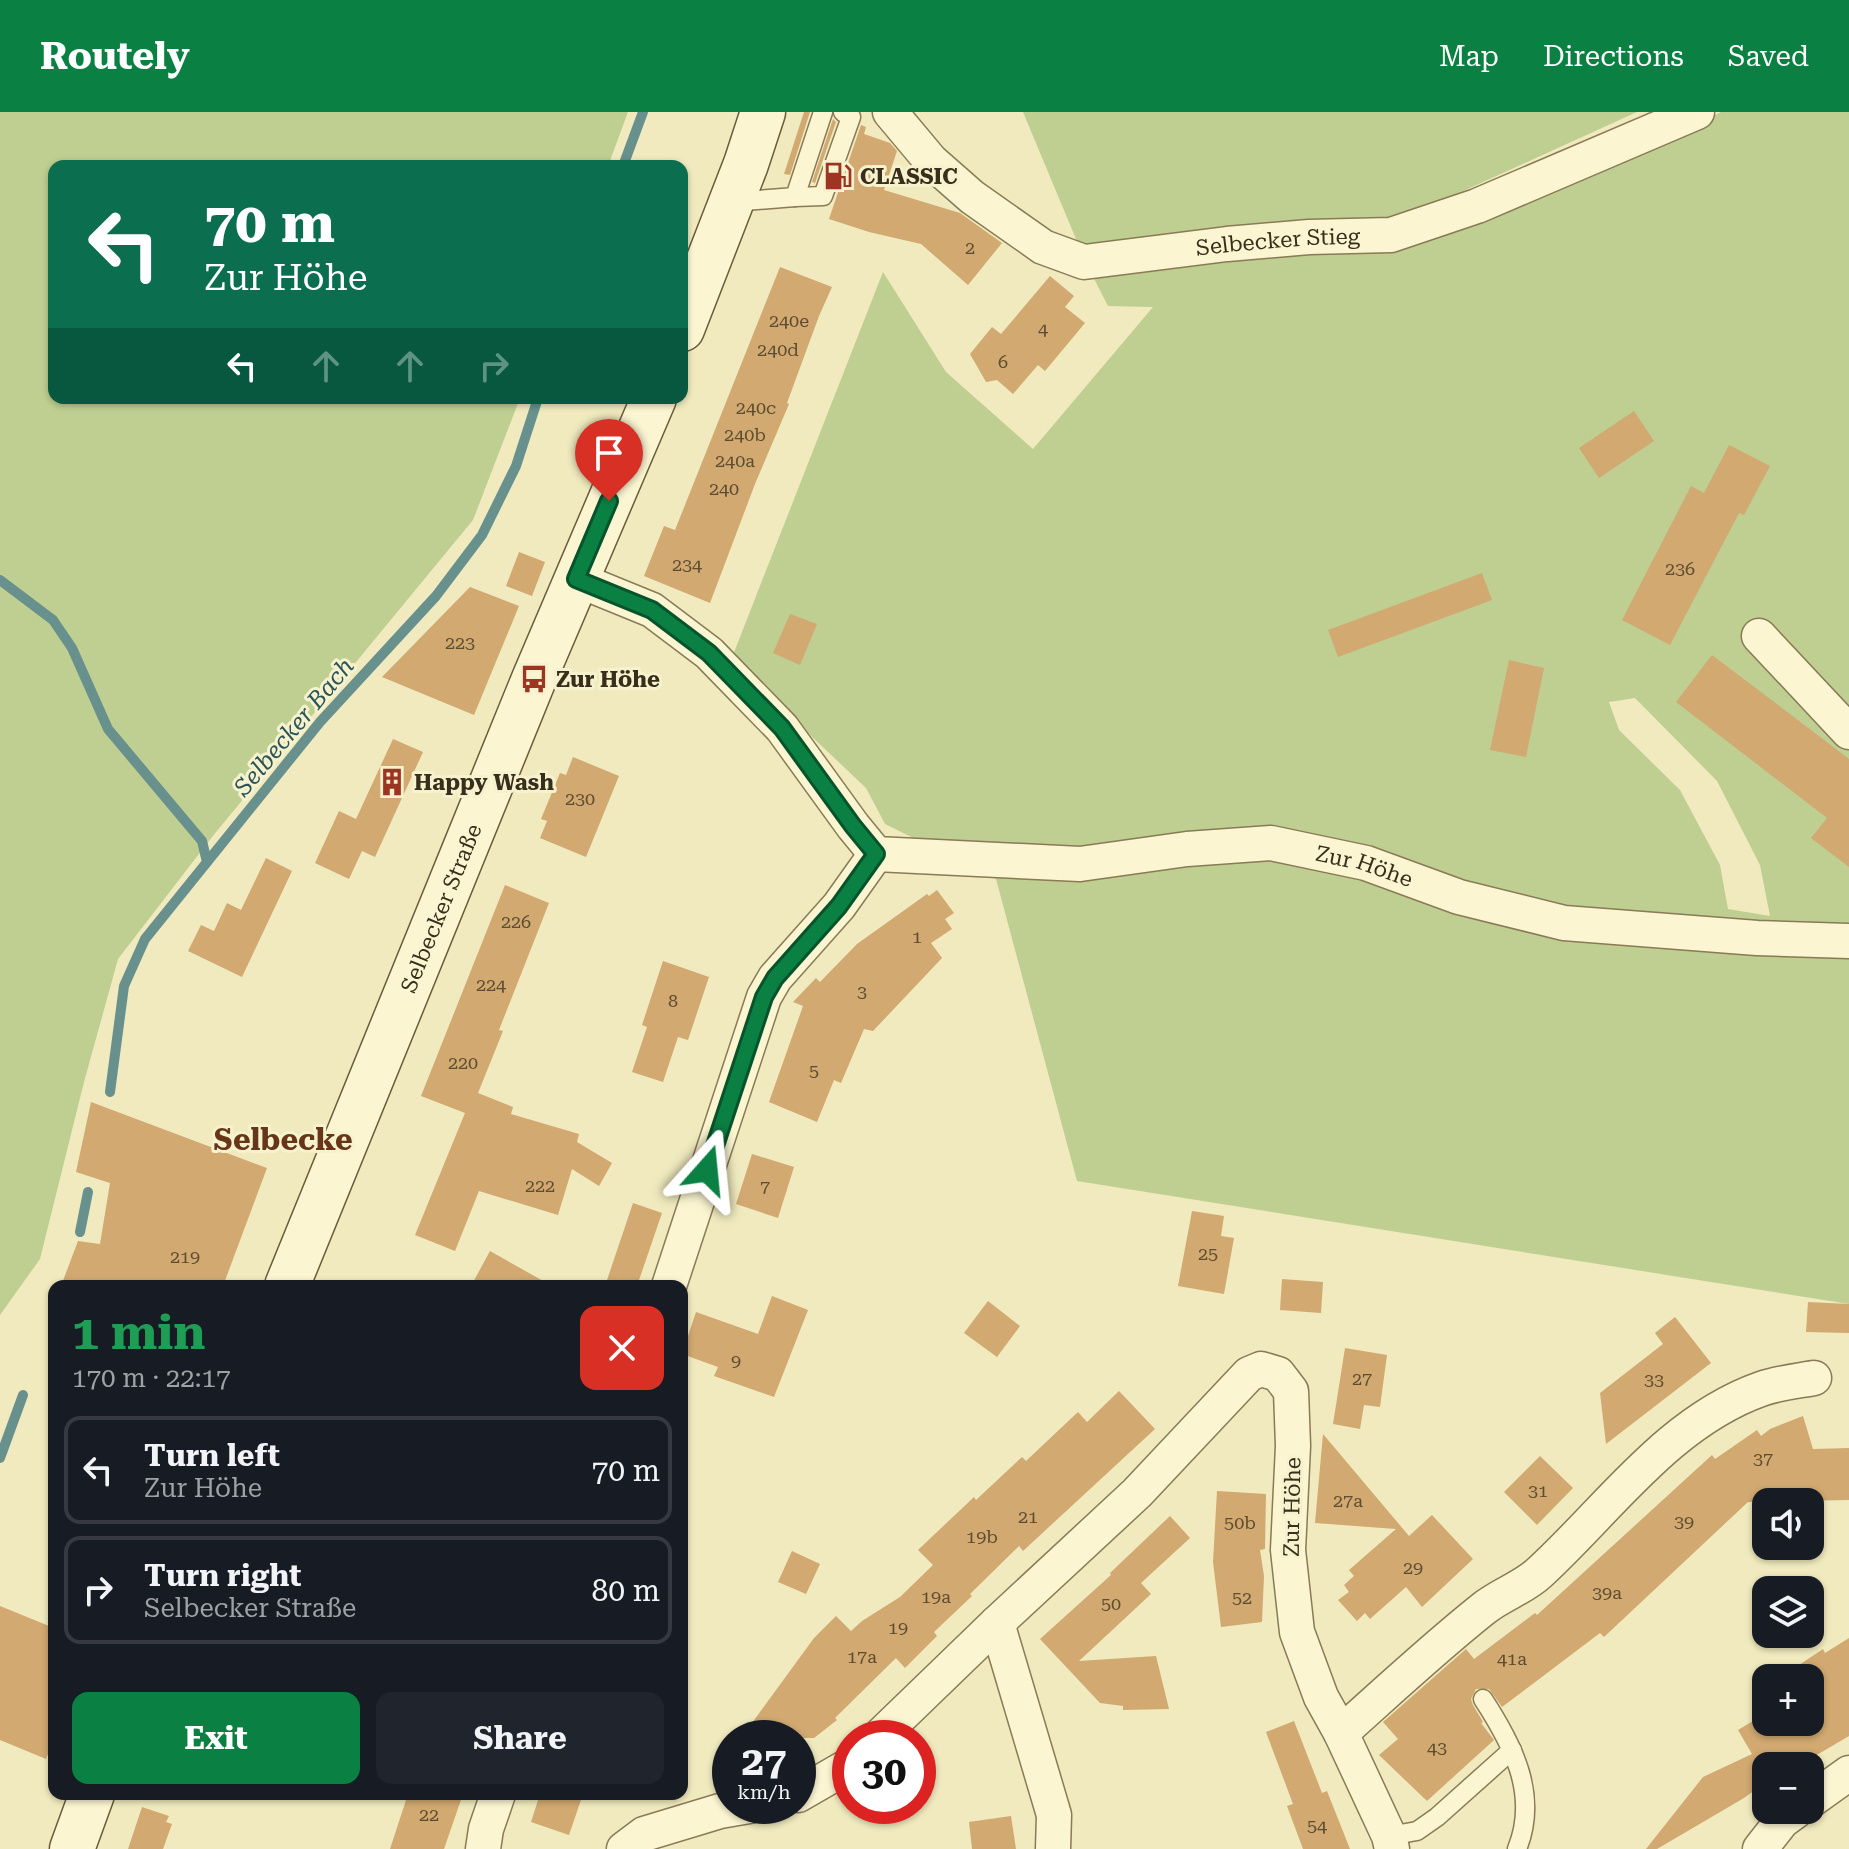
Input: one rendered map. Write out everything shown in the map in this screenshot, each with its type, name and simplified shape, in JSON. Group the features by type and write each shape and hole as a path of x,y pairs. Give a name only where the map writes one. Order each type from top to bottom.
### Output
{"main road":[{"path":"688,314 763,112"},
{"name":"Selbecker Straße","path":"289,1280 576,579 651,404"},
{"path":"72,1849 90,1800"}],"street":[{"name":"Selbecker Stieg","path":"890,112 931,161 972,197 1043,247 1084,262 1254,242 1391,235 1477,206 1697,112"},
{"path":"576,579 652,610 709,653 782,728 876,854 839,906 775,978 764,997 671,1280"},
{"path":"1759,636 1849,732"},
{"name":"Zur Höhe","path":"876,854 1080,864 1187,849 1271,843 1366,863 1459,897 1564,923 1757,938 1849,941"},
{"name":"Zur Höhe","path":"897,1720 1137,1493 1249,1374 1261,1369 1278,1374 1291,1391 1293,1446 1288,1550 1297,1632 1321,1697 1391,1842"},
{"path":"1341,1733 1450,1635 1496,1599 1536,1576 1643,1468 1685,1434 1715,1412 1761,1389 1814,1378"},
{"path":"997,1623 1054,1815 1053,1849"},
{"path":"1824,1791 1849,1773"},
{"path":"483,1849 496,1800"},
{"path":"624,1849 644,1834 712,1813"},
{"path":"1760,1849 1780,1824"}],"lane":[{"path":"795,197 823,112"},
{"path":"732,202 823,196 851,117 843,112"},
{"path":"1483,1699 1504,1730 1527,1800 1523,1835 1517,1849"},
{"path":"1391,1842 1417,1831 1437,1817 1512,1750"}],"green space":[{"path":"0,112 628,112 610,160 48,160 48,404 518,404 473,520 212,837 118,959 40,1259 0,1315"},
{"path":"1023,112 1637,112 1393,223 1081,251"},
{"path":"1721,112 1849,112 1849,1304 1077,1181 996,879 885,824 866,788 731,660 883,272 946,372 1033,449 1153,307 1108,306 1089,269 1387,248 1693,126","holes":["1635,698 1717,781 1760,865 1770,916 1728,909 1720,865 1680,790 1619,730 1609,702"]}],"building":[{"path":"804,112 810,112 790,175 784,174"},
{"path":"833,119 836,122 815,183 812,182"},
{"path":"861,125 866,127 864,134 890,143 897,151 884,190 960,213 1002,243 968,285 921,244 829,219"},
{"path":"780,267 832,287 710,603 644,576 664,526 675,530"},
{"path":"1050,276 1074,296 1065,307 1085,323 1045,371 1038,365 1013,394 997,380 986,382 970,354 992,327 1001,334"},
{"path":"1634,411 1654,441 1599,478 1579,448"},
{"path":"1729,445 1770,466 1744,515 1739,513 1670,645 1622,620 1691,486 1704,493"},
{"path":"519,552 545,562 532,596 506,586"},
{"path":"1482,573 1492,600 1338,657 1328,630"},
{"path":"470,587 519,606 474,715 382,677"},
{"path":"790,614 817,624 800,665 773,653"},
{"path":"1712,655 1849,759 1849,867 1811,838 1827,818 1676,702"},
{"path":"1509,660 1544,668 1526,757 1490,750"},
{"name":"Happy Wash","path":"393,739 423,752 375,857 362,851 349,879 315,863 339,811 356,819"},
{"path":"573,757 619,776 586,857 540,838 547,821 541,819 560,773 566,775"},
{"path":"266,858 292,871 242,977 188,951 201,925 214,931 227,903 241,910"},
{"path":"505,885 549,903 478,1093 513,1107 511,1114 579,1134 577,1142 612,1163 599,1186 572,1169 558,1215 479,1191 455,1251 415,1235 465,1113 421,1096"},
{"path":"937,890 954,913 945,919 952,929 931,943 942,958 873,1031 864,1029 841,1083 834,1080 817,1122 769,1102 803,1006 793,1002 816,978 820,982 857,944"},
{"path":"663,961 709,977 688,1040 678,1037 663,1082 632,1072 647,1027 642,1025"},
{"path":"91,1102 267,1168 225,1280 63,1280 78,1241 100,1244 110,1183 76,1172"},
{"path":"752,1154 794,1167 778,1218 736,1204"},
{"path":"633,1203 662,1213 639,1280 607,1280"},
{"path":"1192,1211 1224,1216 1221,1236 1234,1238 1224,1294 1178,1286"},
{"path":"490,1251 541,1280 474,1280"},
{"path":"1282,1279 1323,1282 1321,1313 1280,1310"},
{"path":"772,1296 808,1310 774,1397 714,1376 718,1367 688,1356 688,1336 696,1312 758,1334"},
{"path":"988,1301 1020,1326 997,1357 964,1333"},
{"path":"1808,1302 1849,1304 1849,1333 1806,1332"},
{"path":"1675,1317 1711,1363 1606,1444 1600,1393 1663,1344 1655,1333"},
{"path":"1345,1348 1387,1355 1380,1407 1364,1405 1360,1429 1333,1424"},
{"path":"1119,1391 1155,1429 1023,1551 1019,1546 934,1632 937,1636 905,1668 896,1658 835,1718 837,1720 832,1720 832,1724 816,1736 816,1720 754,1720 814,1638 836,1616 851,1631 900,1597 933,1565 918,1550 974,1497 976,1500 1022,1457 1026,1461 1078,1412 1087,1422"},
{"path":"1803,1416 1813,1449 1849,1448 1849,1500 1824,1500 1824,1488 1752,1488 1752,1502 1748,1502 1604,1637 1600,1633 1502,1707 1489,1689 1476,1689 1471,1699 1473,1705 1481,1723 1494,1740 1427,1801 1379,1755 1398,1739 1383,1722 1466,1649 1474,1659 1535,1613 1537,1615 1712,1455 1715,1459 1757,1430 1761,1436 1770,1429"},
{"path":"1323,1434 1409,1536 1432,1515 1473,1559 1422,1607 1406,1587 1370,1619 1365,1613 1357,1621 1338,1600 1349,1592 1344,1585 1354,1576 1349,1570 1396,1529 1315,1523"},
{"path":"1540,1456 1573,1488 1537,1525 1504,1492"},
{"path":"1217,1491 1266,1494 1265,1549 1260,1550 1264,1576 1262,1622 1221,1627 1213,1562"},
{"path":"1170,1516 1190,1538 1141,1583 1151,1594 1079,1661 1156,1656 1169,1709 1123,1710 1123,1706 1100,1703 1040,1639"},
{"path":"792,1551 820,1564 806,1594 778,1582"},
{"path":"0,1606 48,1626 48,1754 46,1759 0,1740"},
{"path":"1849,1638 1849,1736 1822,1752 1752,1754 1738,1730 1752,1722 1752,1736 1824,1736 1824,1664 1800,1664 1823,1649 1825,1653"},
{"path":"1294,1721 1322,1793 1327,1791 1350,1849 1303,1849 1287,1806 1293,1804 1266,1732"},
{"path":"1752,1754 1752,1792 1657,1849 1646,1849 1703,1777"},
{"path":"406,1800 461,1800 444,1849 390,1849"},
{"path":"538,1800 581,1800 569,1835 531,1822"},
{"path":"142,1807 169,1816 166,1822 172,1824 163,1849 128,1849"},
{"path":"1011,1816 1016,1849 972,1849 969,1822"}],"waterway":[{"name":"Selbecker Bach","path":"625,160 643,112"},
{"name":"Selbecker Bach","path":"110,1092 124,986 145,939 320,722 436,596 482,535 516,466 536,404"},
{"path":"0,580 53,620 72,648 108,729 202,841 207,862"},
{"name":"Selbecker Bach","path":"80,1232 88,1192"},
{"name":"Selbecker Bach","path":"0,1458 23,1395"}],"place":[{"name":"CLASSIC","path":"838,176"},
{"name":"Zur Höhe","path":"534,679"},
{"name":"Happy Wash","path":"392,782"}],"district":[{"name":"Selbecke","path":"283,1139"}],"route":[{"path":"609,501 576,579 652,610 691,637 728,670 803,754 876,854 839,906 775,978 764,997 707,1170"}]}
